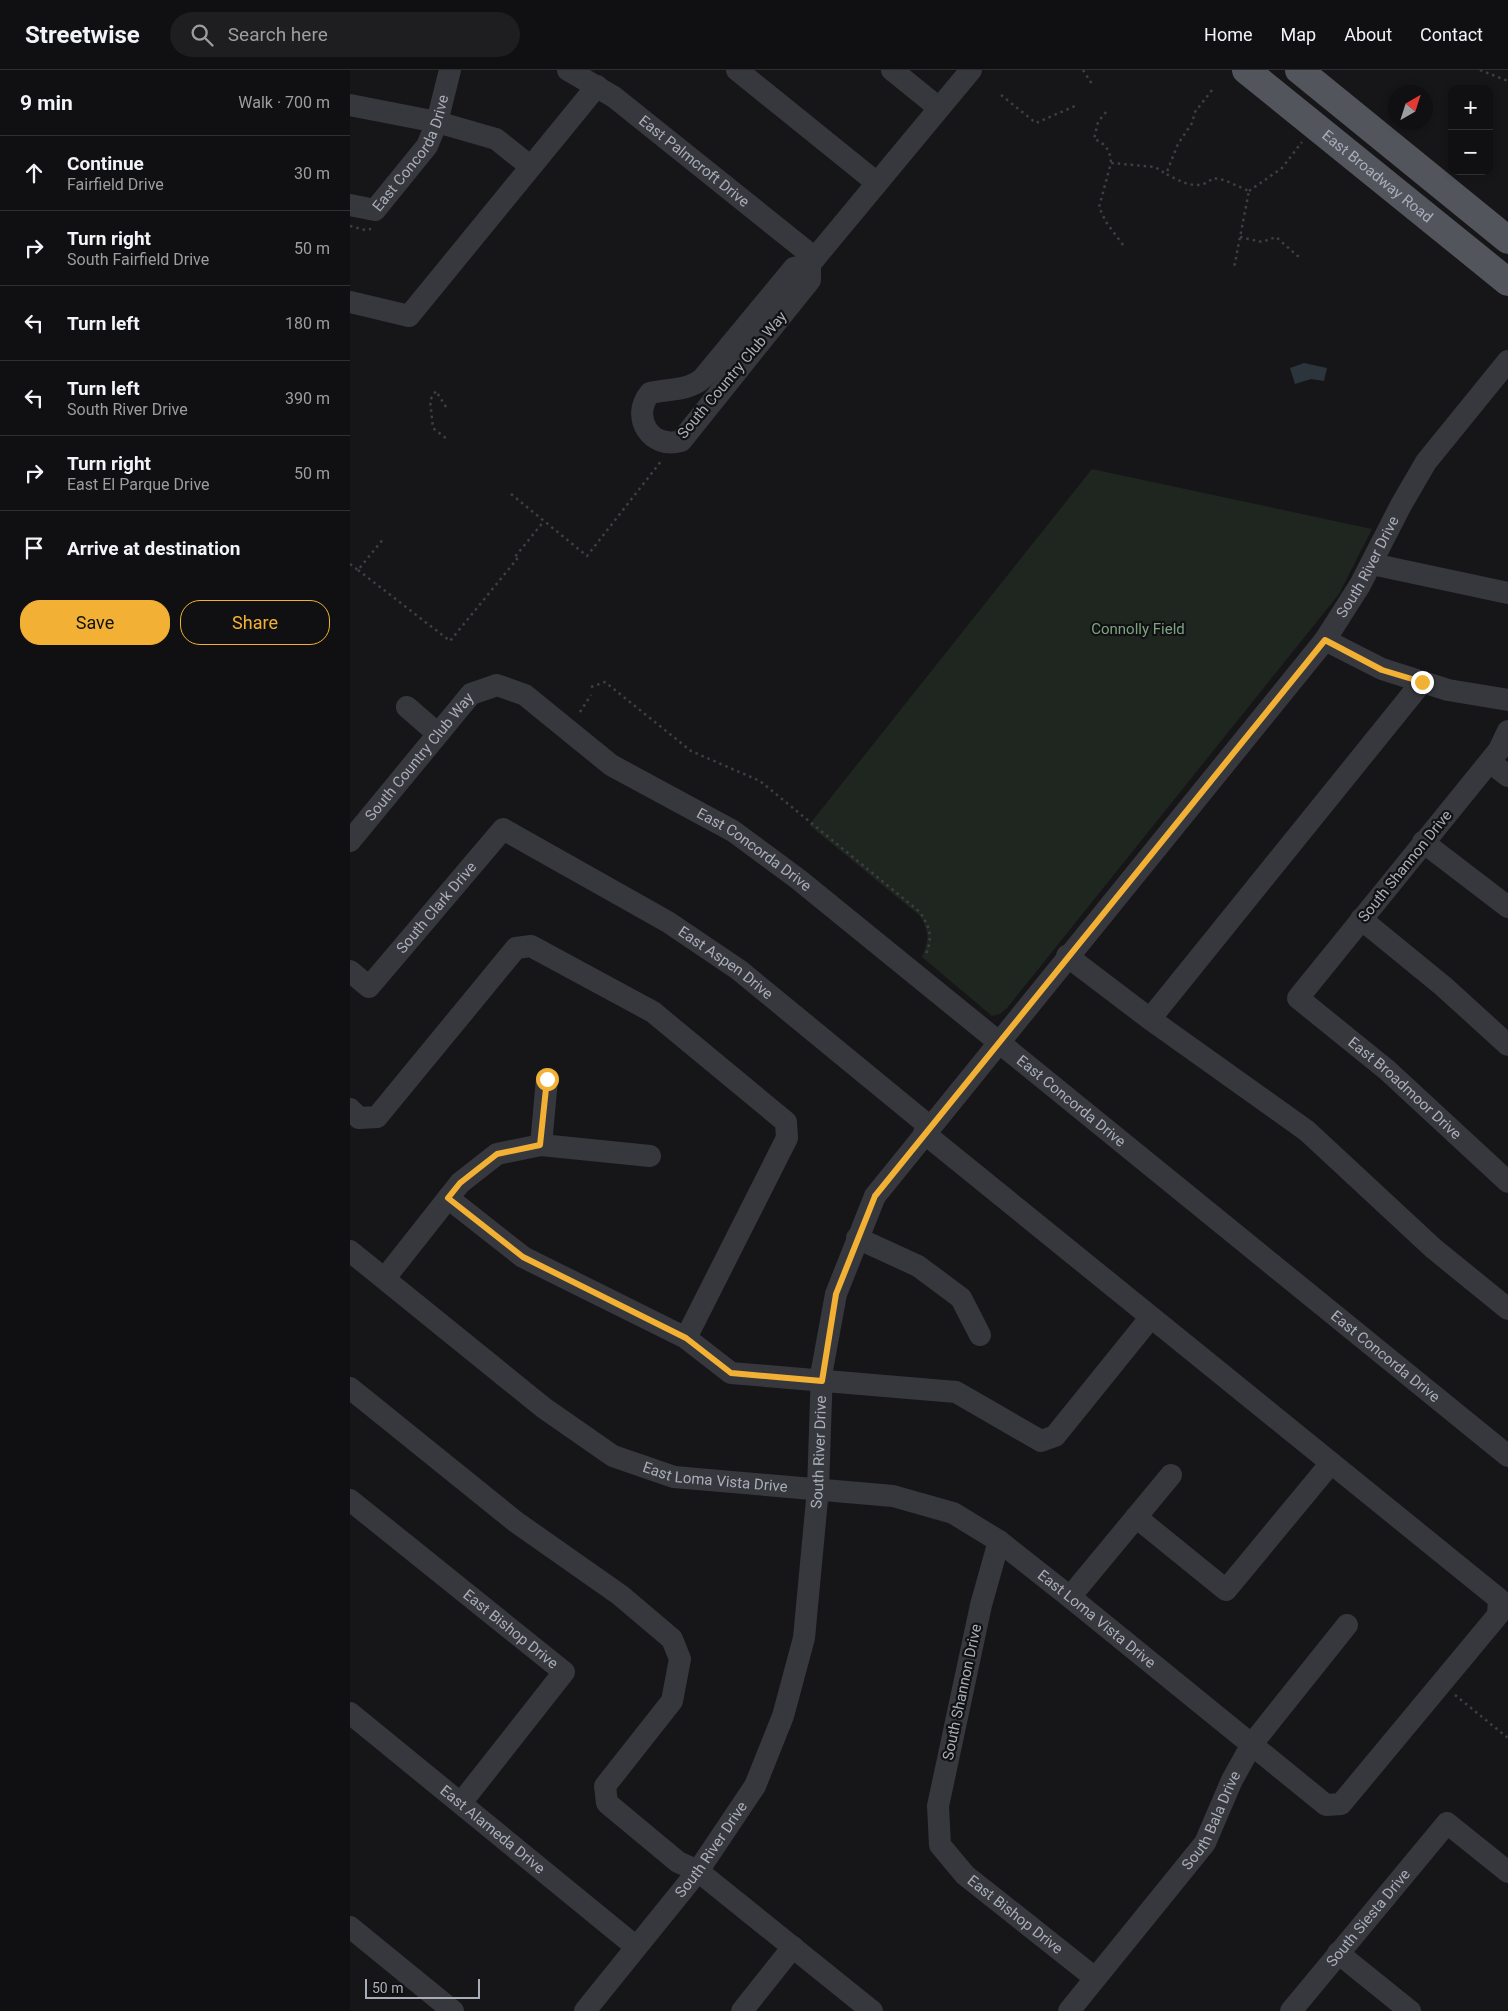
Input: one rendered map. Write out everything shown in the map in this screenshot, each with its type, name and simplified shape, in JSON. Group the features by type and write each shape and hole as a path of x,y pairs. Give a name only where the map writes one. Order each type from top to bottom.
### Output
{"main road":[{"name":"East Broadway Road","path":"1246,70 1508,282"},
{"path":"1299,70 1508,240"}],"street":[{"name":"East Concorda Drive","path":"350,206 375,210 427,146 437,122 450,70"},
{"name":"East Palmcroft Drive","path":"568,70 597,86 670,140 812,261"},
{"path":"737,70 877,183"},
{"path":"892,70 939,108"},
{"name":"South Country Club Way","path":"812,261 810,280 681,441 671,444 662,442 651,434 643,424 641,411 645,399 650,393 697,384 794,268 812,261 971,70"},
{"path":"350,302 409,316 597,86"},
{"path":"350,105 437,122 496,139 530,166"},
{"name":"South River Drive","path":"585,2011 698,1871 755,1786 784,1716 804,1638 818,1489 822,1381 836,1294 875,1196 997,1042 1325,640 1372,564 1401,505 1426,462 1508,361"},
{"path":"1372,564 1508,593"},
{"path":"1325,640 1382,670 1448,690 1508,700"},
{"path":"1150,1019 1422,682"},
{"name":"East Concorda Drive","path":"497,685 525,696 611,765 733,831 798,879 1508,1456"},
{"name":"South Country Club Way","path":"350,841 471,694 497,685"},
{"path":"407,707 438,734"},
{"name":"South Shannon Drive","path":"1298,998 1490,762 1499,750 1508,732"},
{"path":"1490,762 1508,776"},
{"name":"South Clark Drive","path":"350,971 369,987 503,828"},
{"name":"East Aspen Drive","path":"503,828 668,922 739,970 1150,1317 1331,1463"},
{"path":"1423,842 1508,907"},
{"path":"1361,919 1443,986 1508,1045"},
{"path":"350,1110 359,1118 377,1117 516,948 531,946 653,1012 786,1122 787,1138 686,1338"},
{"path":"1068,956 1150,1019 1307,1130 1407,1225 1508,1309"},
{"name":"East Broadmoor Drive","path":"1298,998 1387,1070 1508,1182"},
{"path":"540,1145 547,1079"},
{"path":"385,1278 460,1183 497,1154 540,1145 650,1156"},
{"path":"448,1198 523,1257 686,1338 731,1373 956,1392 1041,1441 1055,1436 1150,1317"},
{"path":"857,1238 918,1266 961,1298 980,1335"},
{"name":"East Loma Vista Drive","path":"350,1251 544,1408 613,1456 674,1477 893,1496 952,1513 999,1541 1326,1805 1341,1804 1498,1615 1499,1599 1331,1463"},
{"path":"350,1388 494,1505 567,1560 620,1595 672,1638 680,1659 672,1701 605,1786 607,1803 678,1862 698,1871 872,2011"},
{"path":"1136,1517 1226,1590 1331,1463"},
{"path":"1070,1597 1171,1475"},
{"name":"East Bishop Drive","path":"350,1500 564,1672 461,1802"},
{"name":"South Shannon Drive","path":"940,1845 938,1806 981,1604 999,1541"},
{"name":"South Bala Drive","path":"1069,2011 1205,1843 1232,1780 1252,1744 1347,1625"},
{"name":"East Alameda Drive","path":"350,1713 636,1946"},
{"name":"South Siesta Drive","path":"1291,2011 1447,1823 1508,1872"},
{"name":"East Bishop Drive","path":"940,1845 965,1875 1095,1978"},
{"path":"350,1928 453,2011"},
{"path":"742,2011 793,1947"},
{"path":"1338,1953 1410,2011"}],"path":[{"path":"1083,70 1092,84"},
{"path":"1480,70 1508,81"},
{"path":"1166,174 1178,144 1192,123 1195,112 1212,90"},
{"path":"1001,95 1036,123 1075,106"},
{"path":"1106,112 1098,122 1094,139 1104,143 1110,152 1111,163 1099,207 1106,222 1122,245"},
{"path":"1234,268 1249,191 1282,168 1306,137"},
{"path":"1111,163 1155,167 1184,183 1196,186 1207,183 1213,178 1224,180 1249,191"},
{"path":"1240,237 1262,242 1276,237 1300,258"},
{"path":"446,407 436,391 430,400 433,428 447,439"},
{"path":"511,494 587,556 665,457"},
{"path":"350,564 450,641 517,560 514,558 544,521"},
{"path":"358,570 384,538"},
{"path":"591,687 605,682 691,751 760,781 920,912 930,929 931,941 926,954"},
{"path":"580,712 591,695"},
{"path":"1452,1691 1508,1738"}],"green space":[{"name":"Connolly Field","path":"1092,469 1372,529 1339,594 1007,1008 1000,1014 992,1016 922,957 926,946 927,932 920,916 809,825"}],"shaded area":[{"path":"1304,363 1327,368 1324,381 1311,379 1295,384 1290,368"}],"route":[{"path":"547,1079 540,1145 497,1154 460,1183 448,1198 523,1257 686,1338 731,1373 822,1381 822,1370 836,1294 875,1196 929,1126 1325,640 1382,670 1422,682"}]}
